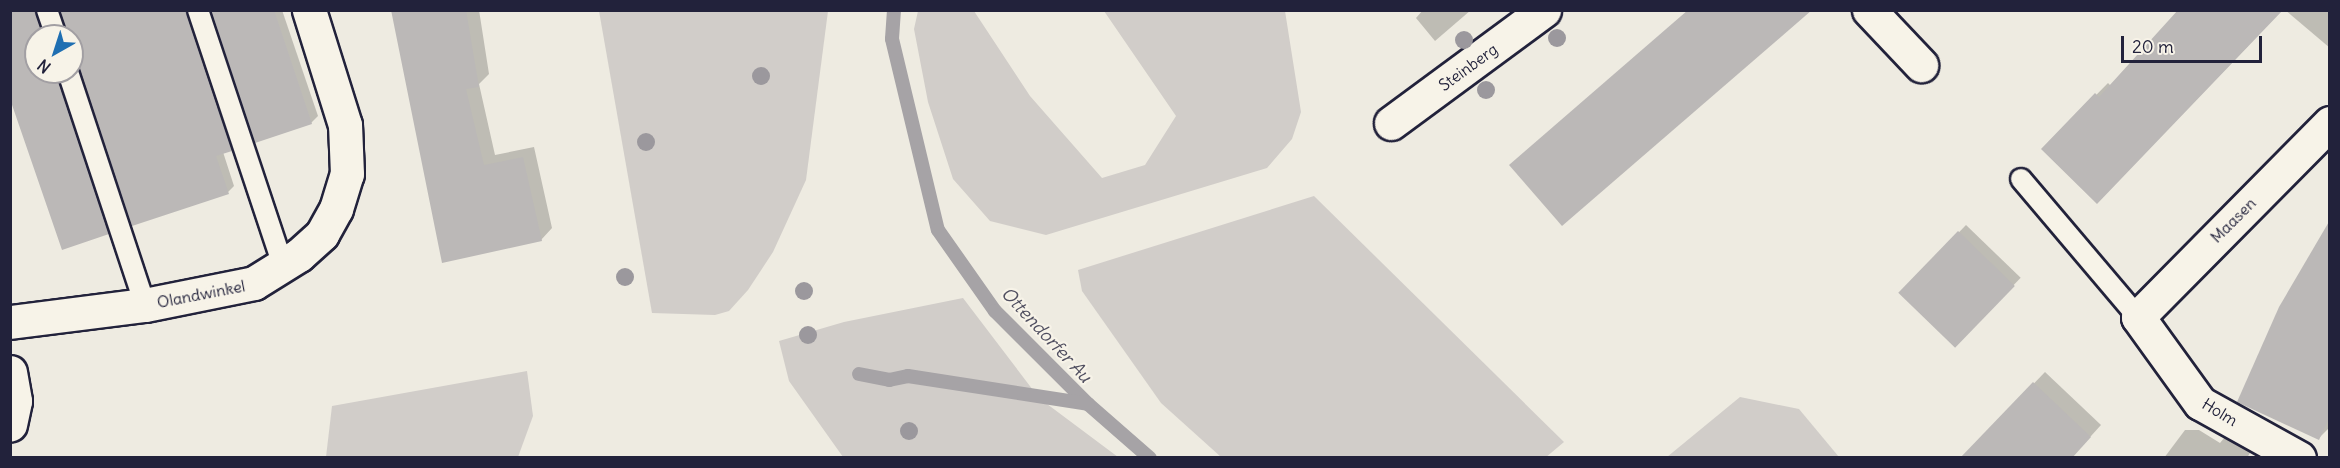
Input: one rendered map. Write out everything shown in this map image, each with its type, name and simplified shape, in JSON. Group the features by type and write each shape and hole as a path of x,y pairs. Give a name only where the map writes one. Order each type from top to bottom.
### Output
{"street":[{"name":"Olandwinkel","path":"10,322 145,305 254,283 283,266 322,234 336,209 347,174 345,125 309,10"},
{"name":"Steinberg","path":"1391,123 1544,10"},
{"path":"1869,10 1922,65"},
{"name":"Maasen","path":"2138,317 2330,123"},
{"name":"Holm","path":"2138,317 2200,403 2299,458"},
{"path":"10,372 15,401 10,424"}],"lane":[{"path":"198,10 283,266"},
{"path":"72,84 145,305"},
{"path":"2021,179 2138,317"}],"shaded area":[{"path":"599,11 828,11 806,180 773,252 748,290 729,311 715,315 652,313"},
{"path":"918,11 974,11 1030,96 1102,178 1145,165 1176,116 1104,11 1285,11 1301,112 1292,139 1267,168 1046,235 990,221 953,179 928,102 914,29"},
{"path":"1314,196 1564,442 1545,458 1221,457 1161,403 1082,291 1078,270"},
{"path":"963,298 1039,398 1118,457 843,457 789,381 779,341 844,322"},
{"path":"527,371 533,416 518,457 326,457 332,406"},
{"path":"1740,397 1799,409 1839,457 1667,457"}],"building":[{"path":"10,10 35,10 39,24 24,24 24,84 60,84 109,234 62,250 10,99"},
{"path":"60,10 186,10 232,151 216,156 229,194 132,226 84,83 84,24 64,24"},
{"path":"211,10 274,10 312,124 255,143"},
{"path":"391,10 466,10 479,87 466,89 484,165 523,157 542,241 442,263"},
{"path":"1688,10 1812,10 1562,226 1509,165"},
{"path":"2178,10 2283,10 2097,204 2041,149 2095,93 2099,97"},
{"path":"2330,220 2330,416 2319,440 2237,402 2279,307"},
{"path":"1958,231 2015,286 1955,348 1898,293"},
{"path":"2033,382 2091,437 2072,458 1960,458"}],"waterway":[{"name":"Ottendorfer Au","path":"894,10 892,39 938,230 995,311 1088,404 1150,458"},
{"path":"859,374 889,380 908,376 1088,404"}]}
